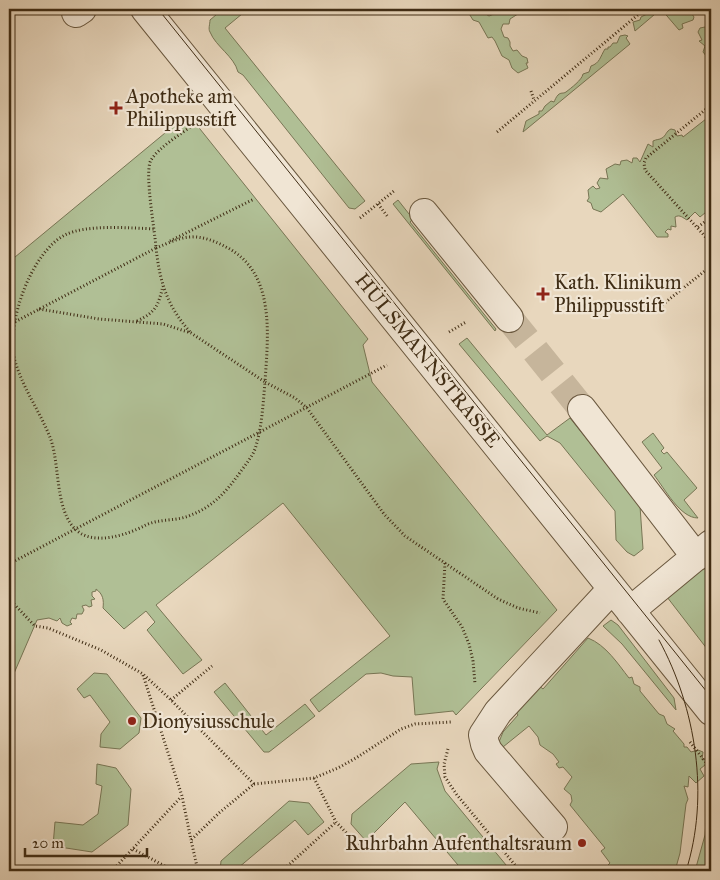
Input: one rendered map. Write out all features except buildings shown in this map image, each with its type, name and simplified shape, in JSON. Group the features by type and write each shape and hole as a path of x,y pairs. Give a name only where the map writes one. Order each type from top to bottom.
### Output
{"street":[{"name":"HÜLSMANNSTRASSE","path":"147,11 711,711"},
{"path":"424,213 509,318"},
{"path":"582,409 704,551 630,610"},
{"path":"553,827 488,751 483,735 498,712 578,623 612,589"}],"path":[{"path":"497,132 645,9"},
{"path":"531,91 534,100"},
{"path":"221,103 156,154 150,161 150,196 159,270 165,294 177,317 191,333 265,382 295,398 307,408 384,514 406,536 498,599 518,608 578,623"},
{"path":"711,105 646,158 644,163 645,170 711,243"},
{"path":"9,325 285,182"},
{"path":"331,240 396,191"},
{"path":"697,227 700,227 711,217"},
{"path":"155,229 114,227 65,234 56,240 43,254 26,284 13,322 12,346 15,361 51,441 64,508 76,529 83,534 95,537 118,537 154,522 176,520 203,510 220,498 230,487 255,450 265,382 267,350 264,299 261,284 252,269 241,257 230,249 208,239 189,237 156,248"},
{"path":"657,309 711,266"},
{"path":"135,322 151,315 159,304 163,286"},
{"path":"39,309 99,319 163,324 191,333"},
{"path":"9,564 465,323"},
{"path":"444,563 442,596 462,627 473,661 476,689"},
{"path":"9,599 35,626 48,628 101,650 143,674 254,784"},
{"path":"171,700 212,666"},
{"path":"143,674 182,796 198,871"},
{"path":"191,840 219,813 254,784 314,778 356,758 401,729 414,724 459,722"},
{"path":"686,735 711,768"},
{"path":"314,778 336,822 360,847"},
{"path":"112,871 182,796"},
{"path":"284,870 336,822"},
{"path":"133,849 174,871"}],"green space":[{"path":"223,9 248,9 225,28 365,201 355,209 349,208 243,75 238,72 233,61 216,42 209,29 210,20"},
{"path":"464,9 477,9 489,16 494,14 496,9 522,9 521,12 510,19 509,24 503,24 501,29 504,37 508,38 513,51 517,50 522,56 527,58 528,68 518,73 512,68 509,60 502,56 492,37 488,38 479,22 473,20"},
{"path":"650,9 661,9 635,31 633,22 640,20"},
{"path":"661,9 702,9 698,15 695,12 692,14 693,20 682,24 683,28 679,30"},
{"path":"711,21 711,59 703,52 705,46 699,41 702,40 698,32 700,28 705,27"},
{"path":"620,36 628,36 626,38 630,44 523,132 526,121 539,114 539,111 542,111 551,101 554,102 559,94 566,92 573,86 581,79 583,74 589,72 591,66 598,61 605,49 608,49 613,43 617,43"},
{"path":"188,114 368,339 363,345 372,382 557,610 456,715 453,711 415,715 412,677 381,673 366,674 319,712 310,700 390,636 283,503 156,605 202,660 183,674 147,630 155,622 146,611 124,629 103,608 102,597 96,589 96,591 92,592 92,596 95,599 91,600 92,606 82,606 84,610 82,614 77,614 76,619 72,618 70,622 72,624 67,626 62,623 60,618 57,621 49,618 37,620 9,685 9,262"},
{"path":"711,115 711,208 700,217 695,212 687,220 677,216 675,217 676,227 671,226 671,230 668,229 665,232 668,234 668,237 657,237 623,194 601,212 593,209 591,203 587,201 589,198 588,190 593,186 596,189 600,188 597,183 600,178 608,179 606,169 615,164 620,165 621,161 627,160 632,163 633,158 637,158 640,162 648,144 653,147 653,141 663,137 671,129 675,130 677,136 682,135 683,137"},
{"path":"398,200 413,219 410,222 496,329 495,331 393,204"},
{"path":"467,338 547,435 570,418 640,506 643,549 634,556 627,552 616,540 615,511 560,443 547,436 540,441 459,344"},
{"path":"653,433 664,448 661,451 664,454 667,452 697,488 684,500 698,518 691,517 679,508 654,475 662,468 642,442"},
{"path":"711,561 711,654 667,597"},
{"path":"611,620 618,625 674,698 676,710 622,644 603,626"},
{"path":"588,638 606,650 629,678 632,677 634,684 640,687 640,691 659,714 664,716 667,724 675,729 673,731 684,744 684,747 687,747 691,752 698,750 703,752 702,760 707,759 705,765 700,769 704,776 696,783 689,776 688,787 684,786 688,799 680,853 675,871 599,871 599,869 610,863 601,851 605,848 570,805 572,801 571,795 564,789 572,777 563,767 559,768 556,764 559,762 553,754 540,745 538,737 529,726 503,747 499,742 503,732 518,715 514,709 537,684 543,689"},
{"path":"94,673 107,674 141,718 139,733 120,749 100,747 101,734 110,722 90,695 84,698 77,689"},
{"path":"225,683 266,735 305,704 315,716 269,752 264,752 214,692"},
{"path":"439,762 437,769 445,791 511,871 463,871 405,802 366,841 351,824 352,814 411,764"},
{"path":"97,764 116,768 131,789 128,825 92,852 53,846 55,822 83,825 98,814 102,786 96,784"},
{"path":"709,781 711,784 711,871 695,871 705,835"},
{"path":"289,801 309,803 324,822 308,835 295,820 238,868 238,871 220,871 221,861"}],"tunnel":[{"path":"509,318 582,409"}],"tram line":[{"path":"158,9 711,697"},
{"path":"659,640 672,666 682,694 690,723 695,753 698,783 697,813 686,871"}],"place":[{"name":"Apotheke am Philippusstift","path":"116,108"},
{"name":"Kath. Klinikum Philippusstift","path":"543,294"},
{"name":"Dionysiusschule","path":"132,721"},
{"name":"Ruhrbahn Aufenthaltsraum","path":"582,843"}]}
